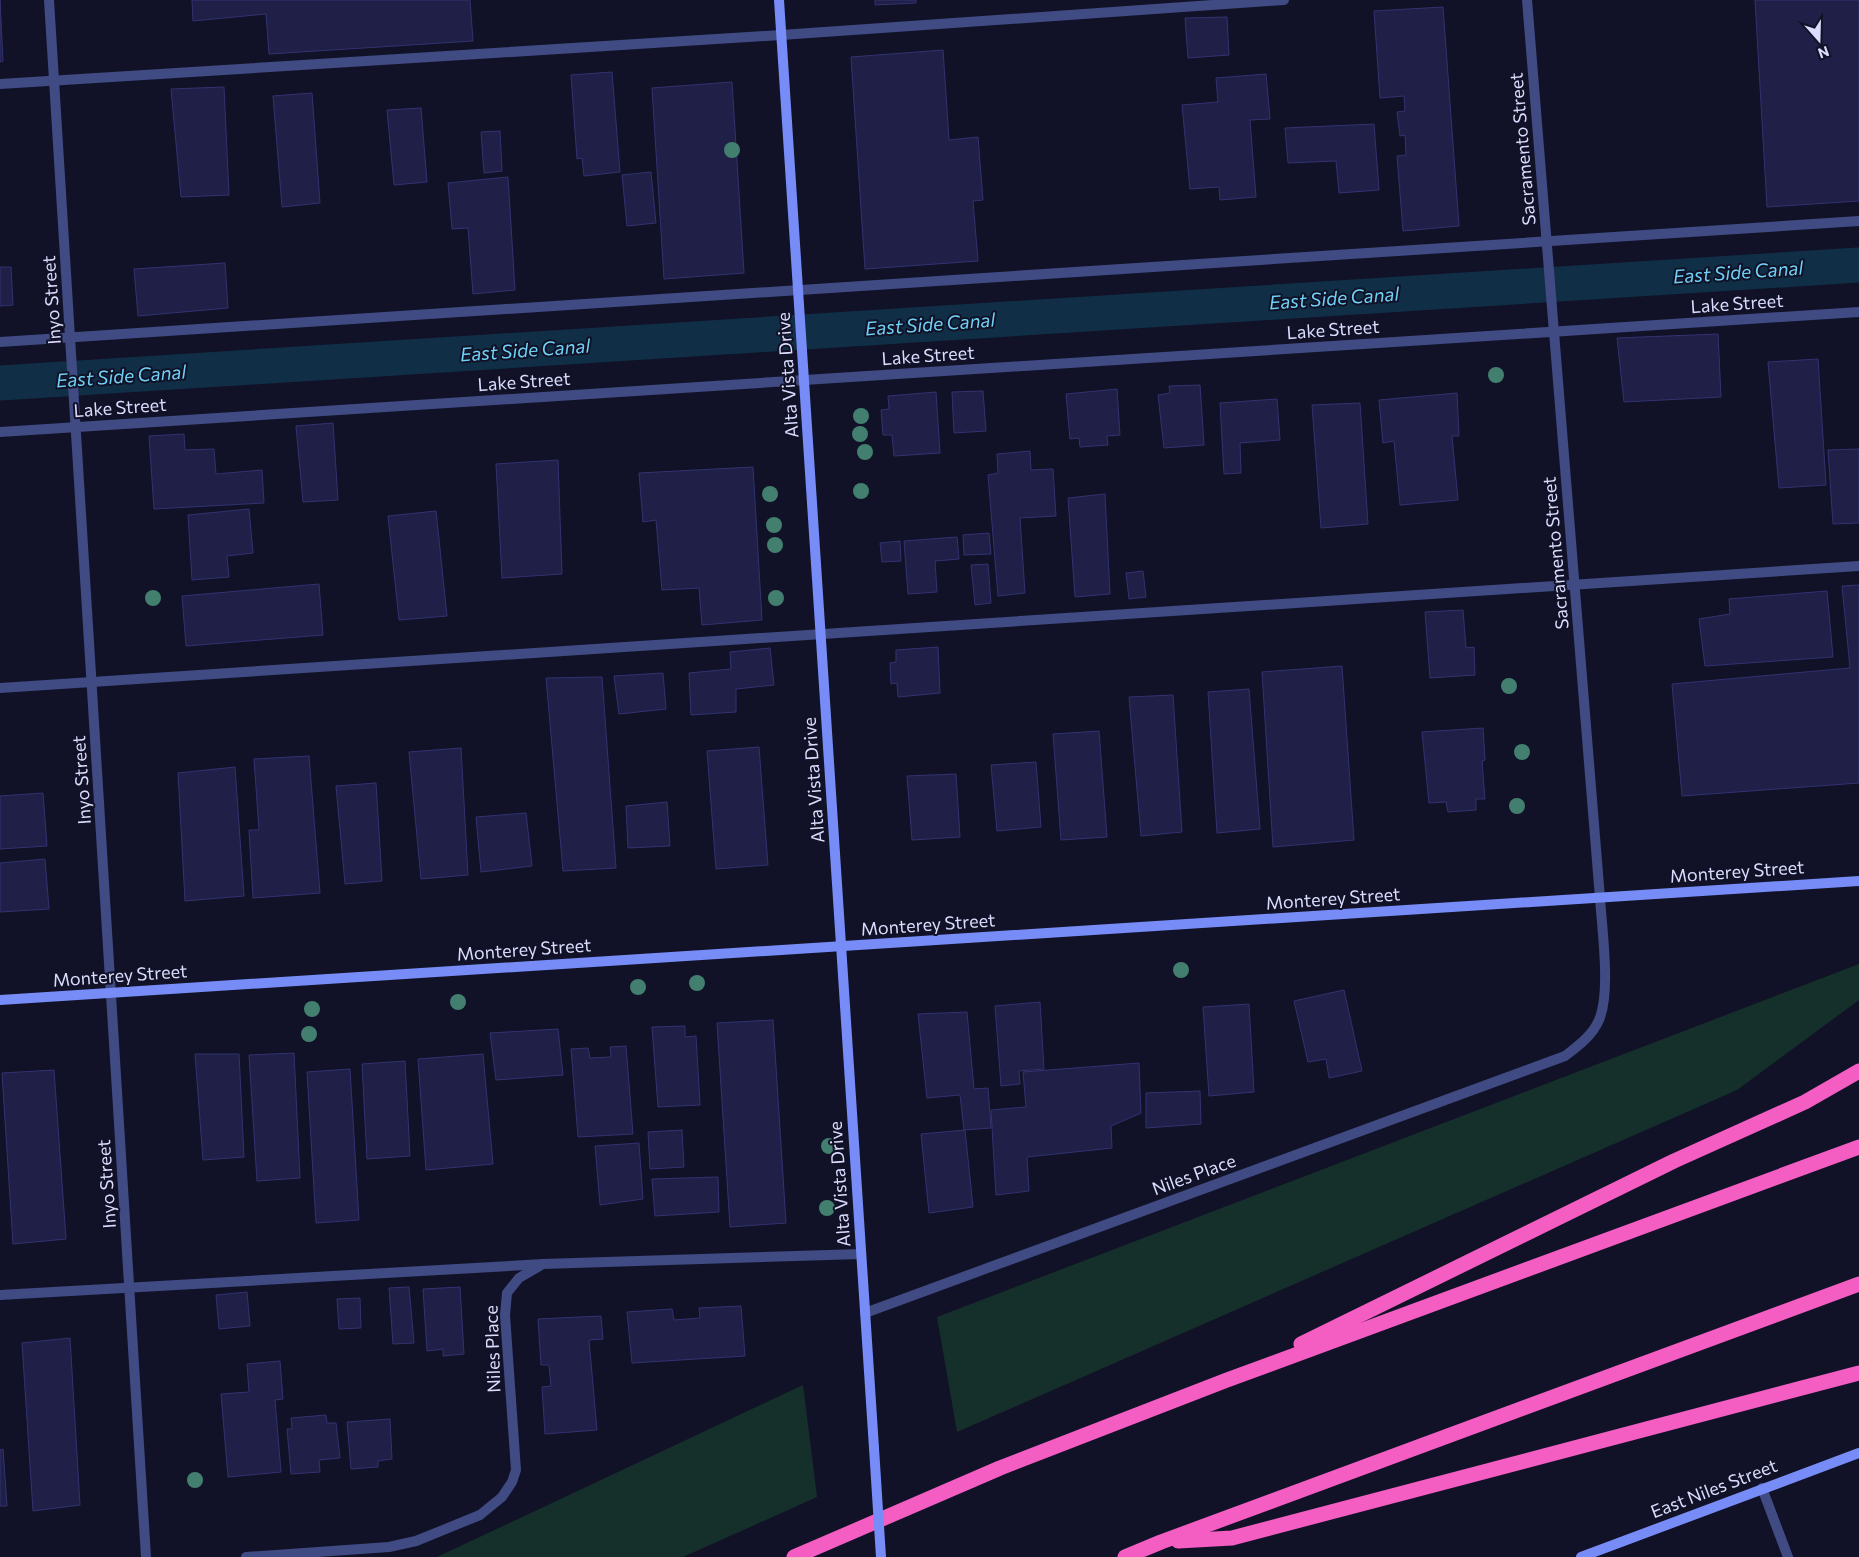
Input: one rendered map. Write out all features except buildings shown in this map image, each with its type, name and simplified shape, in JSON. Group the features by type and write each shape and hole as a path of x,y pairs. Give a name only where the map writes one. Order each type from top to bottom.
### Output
{"highway":[{"path":"1228,1380 1674,1161 1805,1102 1859,1071"},
{"path":"794,1557 1000,1468 1228,1380 1859,1147"},
{"path":"1124,1557 1859,1284"},
{"path":"1161,1542 1232,1538 1859,1373"}],"main road":[{"name":"Alta Vista Drive","path":"779,0 880,1557"},
{"name":"Monterey Street","path":"0,1000 1859,881"},
{"name":"East Niles Street","path":"1582,1557 1859,1453"}],"street":[{"name":"Inyo Street","path":"50,0 146,1557"},
{"path":"0,84 781,35 1284,0"},
{"name":"Sacramento Street","path":"1527,0 1600,898 1606,997 1599,1021 1584,1041 1564,1056 1535,1067"},
{"path":"0,342 1859,221"},
{"name":"Lake Street","path":"0,432 804,380 1554,328 1859,312"},
{"path":"0,688 1859,566"},
{"name":"Niles Place","path":"865,1313 1535,1067"},
{"name":"Niles Place","path":"246,1557 390,1547 416,1541 480,1515 502,1497 512,1482 516,1470 505,1315 507,1293 519,1278 544,1264 861,1254"},
{"path":"0,1295 544,1264"},
{"path":"1762,1488 1788,1557"}],"green space":[{"path":"1859,964 1859,1000 1737,1090 957,1432 937,1317"},
{"path":"803,1385 817,1497 683,1557 437,1557"}],"waterway":[{"name":"East Side Canal","path":"0,383 1859,265"}]}
